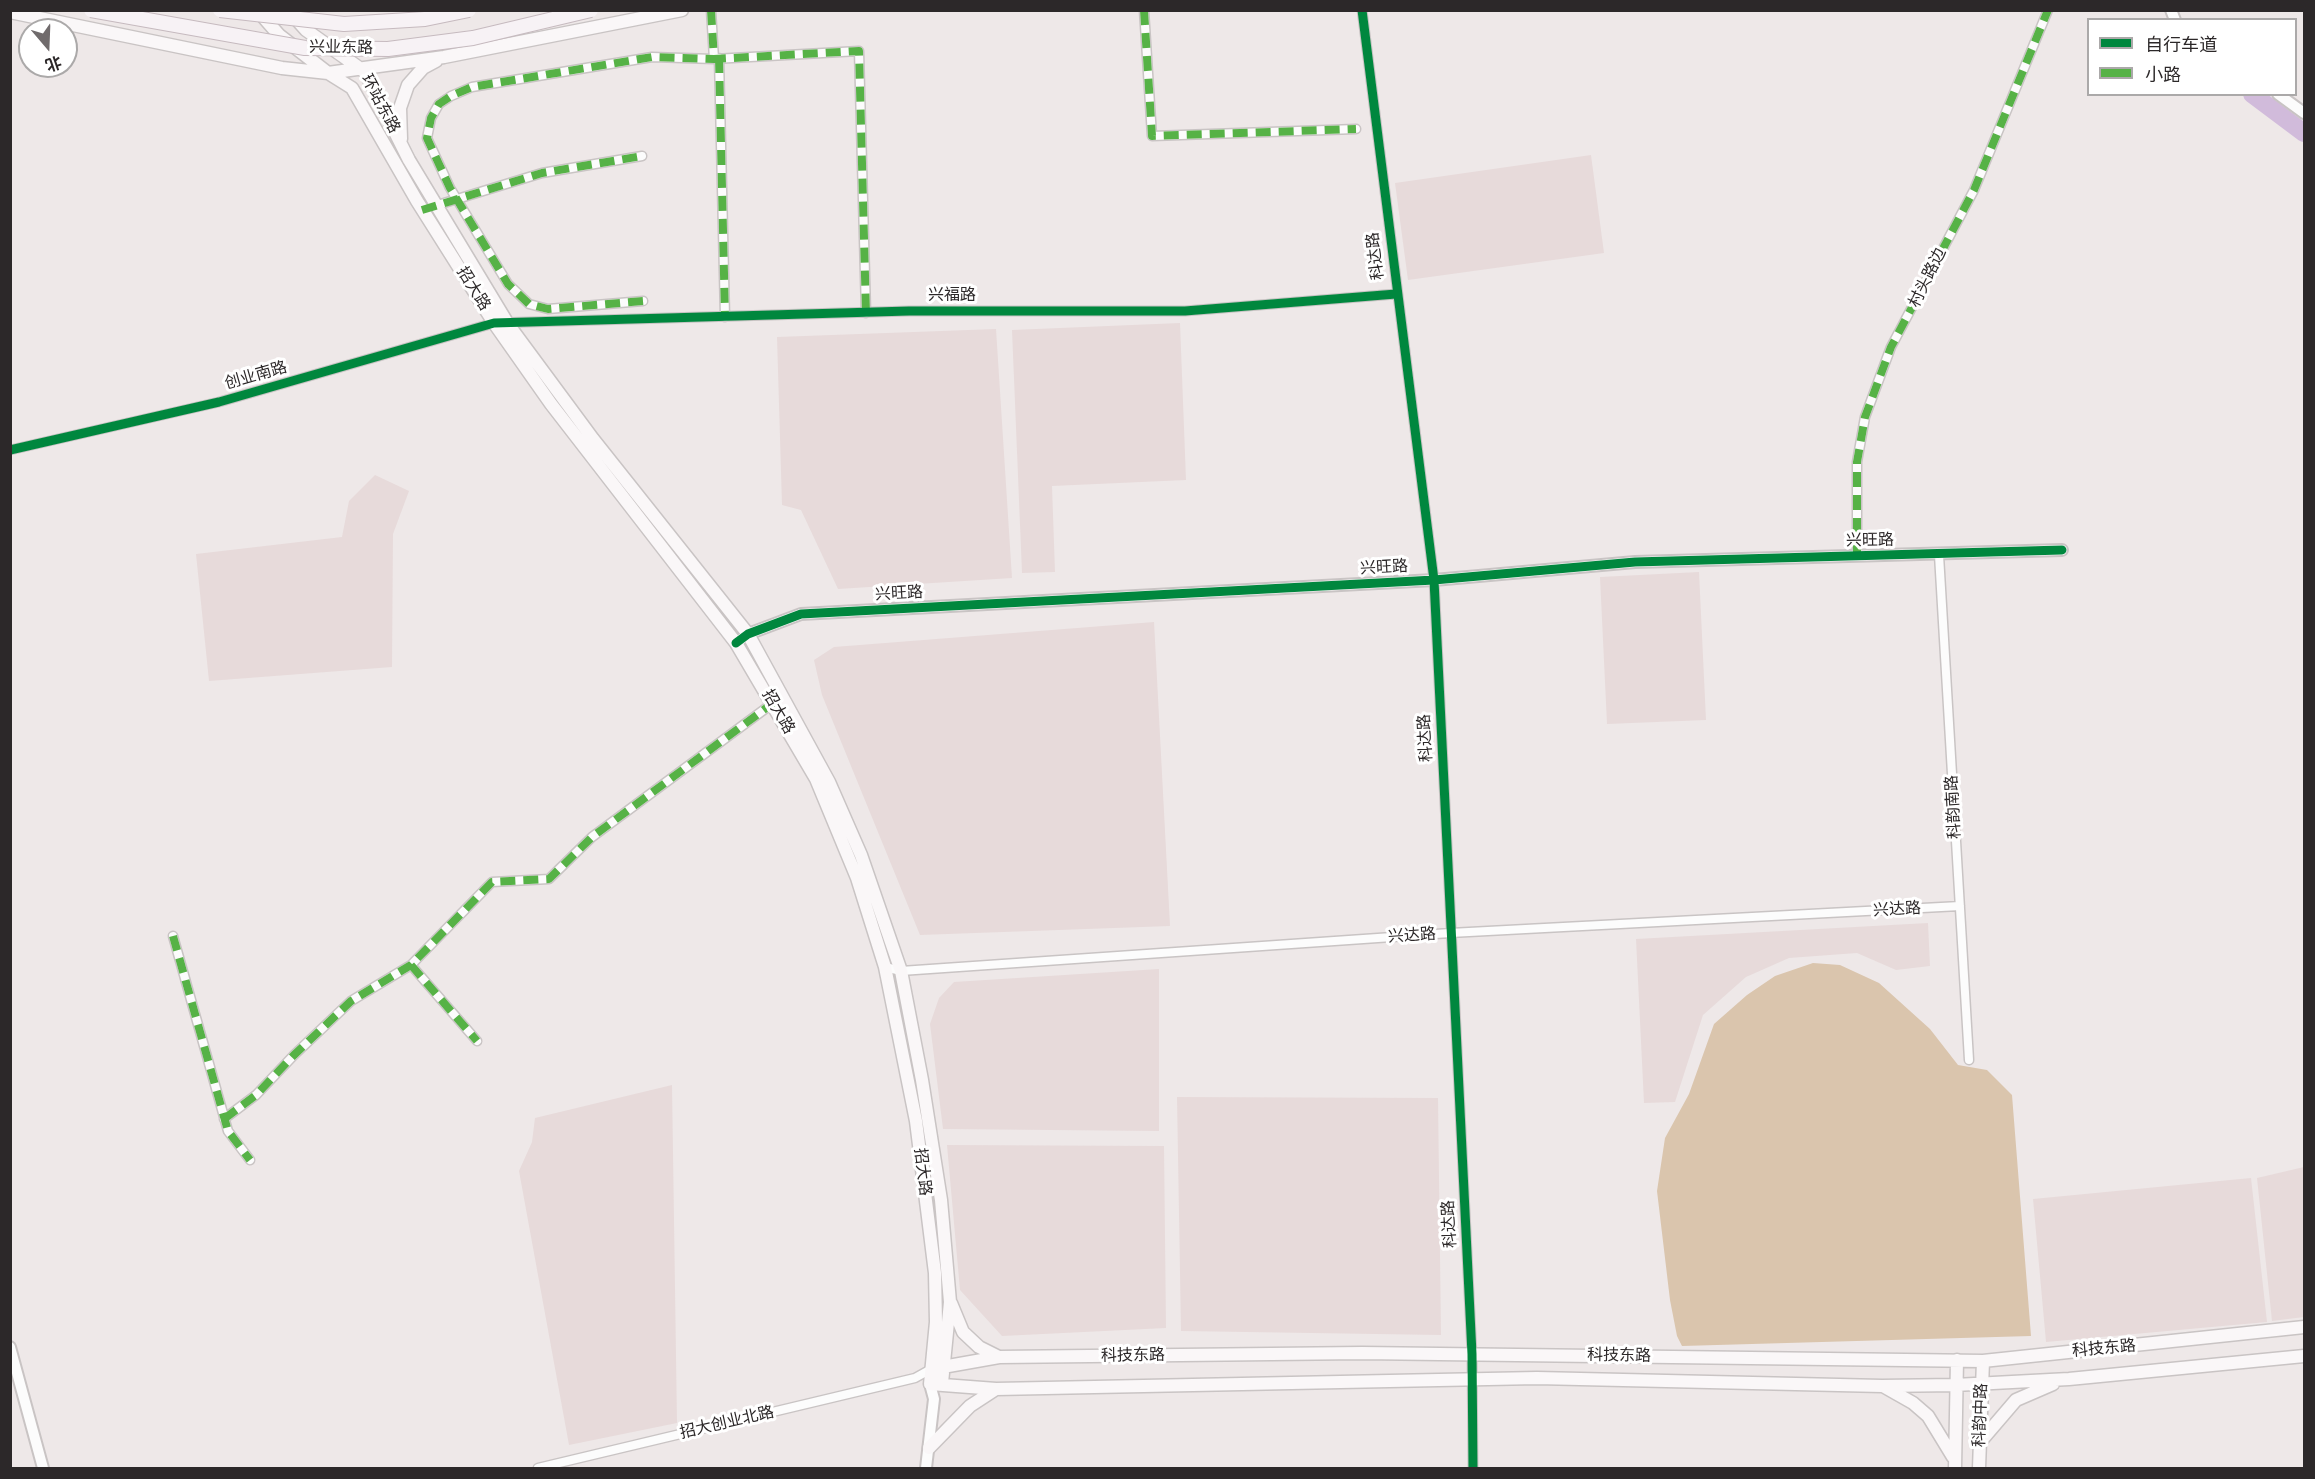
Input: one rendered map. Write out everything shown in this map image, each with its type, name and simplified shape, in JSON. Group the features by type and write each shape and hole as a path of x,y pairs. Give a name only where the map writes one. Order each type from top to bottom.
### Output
{"main road":[{"name":"兴业东路","path":"91,10 305,48 388,49 473,38 591,10"},
{"path":"220,10 344,24 425,19 470,10"},
{"path":"257,10 279,35 328,73"},
{"name":"环站东路","path":"288,10 306,30 361,69 409,160"},
{"path":"10,12 282,68 328,73 444,57 682,10"},
{"path":"409,160 399,135 400,108 408,85 423,68 444,57"},
{"name":"招大路","path":"328,73 352,88 422,210 494,323 551,405 736,643 816,779 857,878 885,967 916,1121 935,1273 938,1367"},
{"name":"招大路","path":"409,160 508,324 593,439 747,634 829,782 861,855 901,971 922,1080 940,1200 950,1302 936,1383"},
{"path":"950,1302 963,1332 979,1347 999,1357"},
{"name":"科技东路","path":"938,1367 999,1357 1472,1354 1983,1361 2304,1327"},
{"name":"科技东路","path":"2068,1379 2304,1356"},
{"path":"1955,1464 1957,1360"},
{"name":"科韵中路","path":"1979,1468 1983,1361"},
{"path":"936,1383 996,1389 1472,1378 1882,1386 2068,1379"},
{"path":"1980,1442 2016,1400 2068,1379"},
{"path":"1882,1386 1914,1403 1928,1416 1955,1464"},
{"path":"929,1448 970,1406 996,1389"}],"street":[{"path":"711,10 717,58 725,317"},
{"path":"1144,10 1152,136 1356,129"},
{"name":"科达路","path":"1362,10 1396,294 1434,580 1472,1354 1473,1468"},
{"name":"村头路边","path":"1857,556 1857,462 1865,417 1891,347 1974,190 2048,10"},
{"path":"643,301 548,309 529,304 508,285 457,199 427,138 431,118 439,104 472,87 620,61 652,57 717,58 859,51 866,313"},
{"path":"2281,96 2304,113"},
{"path":"422,210 542,172 642,156"},
{"name":"兴福路","path":"508,324 866,313 1185,310 1396,294"},
{"name":"创业南路","path":"10,450 219,402 494,323 508,324"},
{"name":"兴旺路","path":"736,643 747,634 801,614 1434,580 1635,562 2062,550"},
{"name":"科韵南路","path":"1939,555 1968,1059"},
{"path":"224,1119 256,1095 351,1001 411,965 492,882 549,879 592,837 773,703"},
{"name":"兴达路","path":"885,967 901,971 1450,933 1960,906"},
{"path":"173,936 228,1131 250,1160"},
{"path":"411,965 477,1041"},
{"path":"10,1347 43,1468"},
{"name":"招大创业北路","path":"538,1468 915,1378 938,1367"},
{"path":"915,1378 936,1383"},
{"name":"招大路","path":"926,1468 936,1383"}],"shaded area":[{"path":"1591,155 1604,253 1408,280 1395,183"},
{"path":"1180,323 1186,480 1052,486 1055,572 1022,573 1012,330"},
{"path":"996,329 1012,578 838,589 801,510 782,505 777,337"},
{"path":"375,475 409,491 393,534 392,667 209,681 196,554 342,537 349,501"},
{"path":"1699,572 1706,720 1607,724 1600,577"},
{"path":"1154,622 1170,926 920,935 822,695 814,660 834,647"},
{"path":"1928,923 1930,966 1896,970 1857,953 1789,958 1746,977 1703,1015 1675,1102 1644,1103 1636,939"},
{"path":"1813,963 1840,965 1879,983 1930,1029 1958,1065 1987,1070 2012,1095 2031,1336 1682,1346 1677,1336 1670,1300 1657,1191 1665,1138 1689,1094 1714,1024 1747,995 1775,976"},
{"path":"1159,969 1159,1131 943,1129 930,1024 939,998 954,982"},
{"path":"672,1085 677,1423 569,1445 519,1171 532,1142 535,1118"},
{"path":"1177,1097 1438,1098 1441,1335 1181,1331"},
{"path":"947,1145 1164,1146 1166,1328 1002,1336 960,1290"},
{"path":"2304,1167 2304,1317 2272,1321 2257,1178"},
{"path":"2251,1178 2267,1322 2046,1342 2033,1199"}],"waterway":[{"path":"2255,96 2304,133"}],"marked path":[{"path":"711,10 714,59 859,51 866,313"},
{"path":"1144,10 1152,136 1356,129"},
{"path":"1857,556 1857,462 1865,417 1891,347 1974,190 2048,10"},
{"path":"643,301 548,309 529,304 508,284 450,188 427,138 431,118 439,104 472,87 652,57 714,59"},
{"path":"719,58 725,317"},
{"path":"422,210 542,173 642,156"},
{"path":"224,1119 256,1095 351,1001 411,965 492,882 549,879 592,837 773,703"},
{"path":"173,936 228,1131 250,1160"},
{"path":"411,965 477,1041"}],"cycle path":[{"path":"1362,10 1434,580 1472,1354 1473,1468"},
{"path":"10,450 219,402 494,323 909,311 1185,311 1396,294"},
{"path":"736,643 748,634 801,614 1434,580 1635,562 2062,550"}]}
